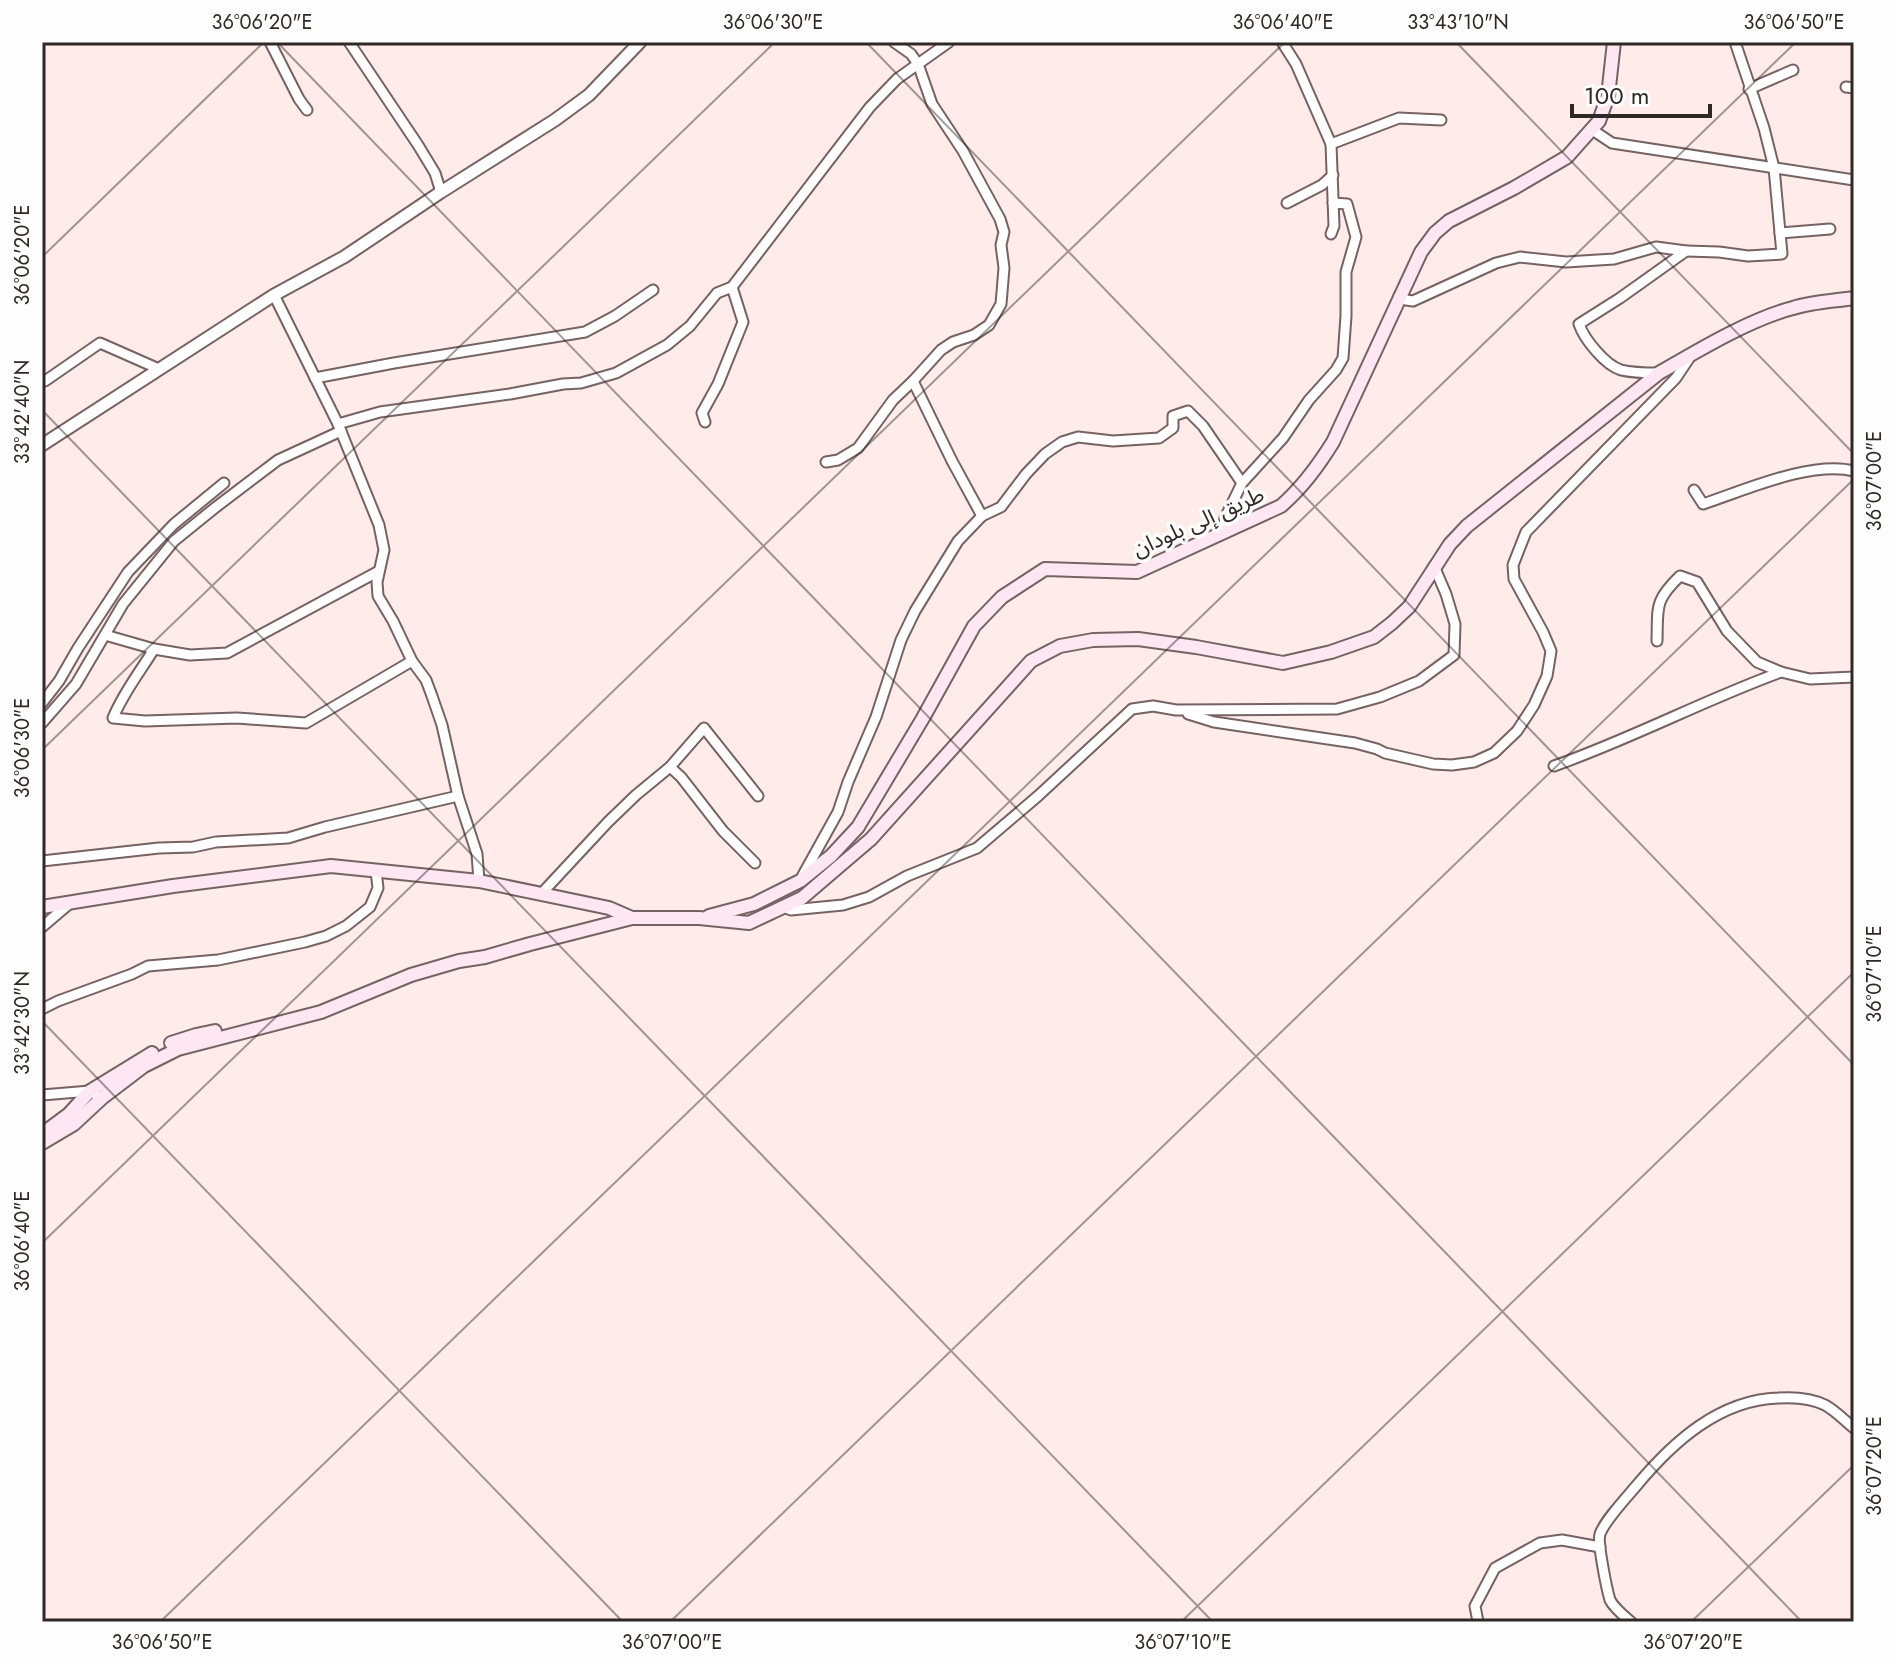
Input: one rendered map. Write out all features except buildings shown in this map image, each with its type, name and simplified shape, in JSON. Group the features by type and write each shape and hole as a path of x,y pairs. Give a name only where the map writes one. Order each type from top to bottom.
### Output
{"main road":[{"name":"طريق إلى بلودان","path":"699,918 754,904 800,881 831,856 858,827 974,626 1002,597 1045,569 1137,572 1281,506 1299,491 1333,442 1421,252 1449,221 1567,157 1599,121 1608,96 1614,42"},
{"path":"78,1103 102,1098 144,1066 178,1049 321,1012 423,971 459,961 632,918 699,918 749,923 802,898 871,839 1031,661 1060,646 1093,640 1138,639 1283,663 1331,652 1374,637 1409,607 1434,566 1467,526 1659,373 1755,322 1793,308 1854,298"},
{"path":"42,907 331,866 479,881 609,908 632,918"},
{"path":"42,1134 69,1114 90,1091 172,1042 196,1035 274,1024"},
{"path":"42,1143 74,1124 78,1103"}],"street":[{"path":"270,42 307,110"},
{"path":"349,42 418,145 435,173 441,192"},
{"path":"42,445 274,295 344,257 555,120 589,95 640,42"},
{"path":"826,462 838,460 858,448 893,400 941,350 989,325 1001,304 1004,268 1001,245 1004,232 1000,219 963,151 932,104 918,64 911,54 894,42"},
{"path":"42,723 76,684 123,604 174,541 278,460 340,428 380,412 581,383 616,373 667,345 690,326 717,293 732,287 870,107 897,79 949,42"},
{"path":"1282,42 1296,64 1331,144 1334,226 1331,234"},
{"path":"1399,296 1413,301 1496,263 1520,257 1566,262 1614,259 1656,247 1748,256 1782,254 1774,168 1735,42"},
{"path":"1749,89 1793,70"},
{"path":"1331,144 1399,118 1441,120"},
{"path":"1591,129 1612,143 1854,180"},
{"path":"1287,203 1322,185 1333,175"},
{"path":"1223,532 1225,518 1242,483 1283,438 1343,358 1346,272 1356,237 1347,204 1333,203"},
{"path":"1780,233 1830,229"},
{"path":"1659,373 1618,369 1596,351 1579,324 1686,251"},
{"path":"705,422 702,413 718,384 743,322 732,287"},
{"path":"315,378 585,332 653,290"},
{"path":"274,295 340,428 379,525 384,550 377,582 378,596 432,696 477,854 479,881"},
{"path":"45,381 100,343 159,369"},
{"path":"783,907 791,910 843,905 869,897 907,876 977,848 1132,709 1153,706 1176,710 1214,722 1355,743 1433,764 1474,762 1494,753 1517,731 1534,705 1547,676 1551,651 1514,579 1513,565 1526,532 1676,378 1692,354"},
{"path":"913,381 982,516"},
{"path":"800,881 838,812 876,717 901,640 915,611 958,541 982,516 1001,507 1045,454 1062,442 1078,437 1113,441 1159,438 1173,428 1173,416 1188,411 1203,426 1242,483"},
{"path":"1694,490 1703,504 1798,472 1840,467 1854,471"},
{"path":"42,703 128,572 174,524 224,483"},
{"path":"1176,710 1337,709 1380,697 1419,681 1454,655 1455,624 1434,566"},
{"path":"105,635 154,649 190,655 227,653 379,571"},
{"path":"1657,641 1659,603 1668,587 1680,576 1697,582 1727,631 1757,662 1810,679 1854,677"},
{"path":"154,649 119,702 113,718 145,721 237,718 306,723 412,661"},
{"path":"1554,766 1599,750 1781,672"},
{"path":"542,893 608,822 670,767 704,728 758,796"},
{"path":"670,767 723,831 755,863"},
{"path":"42,861 193,847 216,842 288,838 458,796"},
{"path":"42,1009 148,966 218,960 326,936 346,926 370,907 378,888 376,871"},
{"path":"42,927 69,904"},
{"path":"90,1091 102,1098"},
{"path":"42,1095 78,1103"},
{"path":"1631,1622 1611,1602 1600,1535 1653,1466 1694,1430 1714,1416 1752,1400 1791,1397 1825,1405 1854,1428"},
{"path":"1478,1622 1475,1606 1495,1568 1540,1543 1562,1540 1600,1547"}]}
